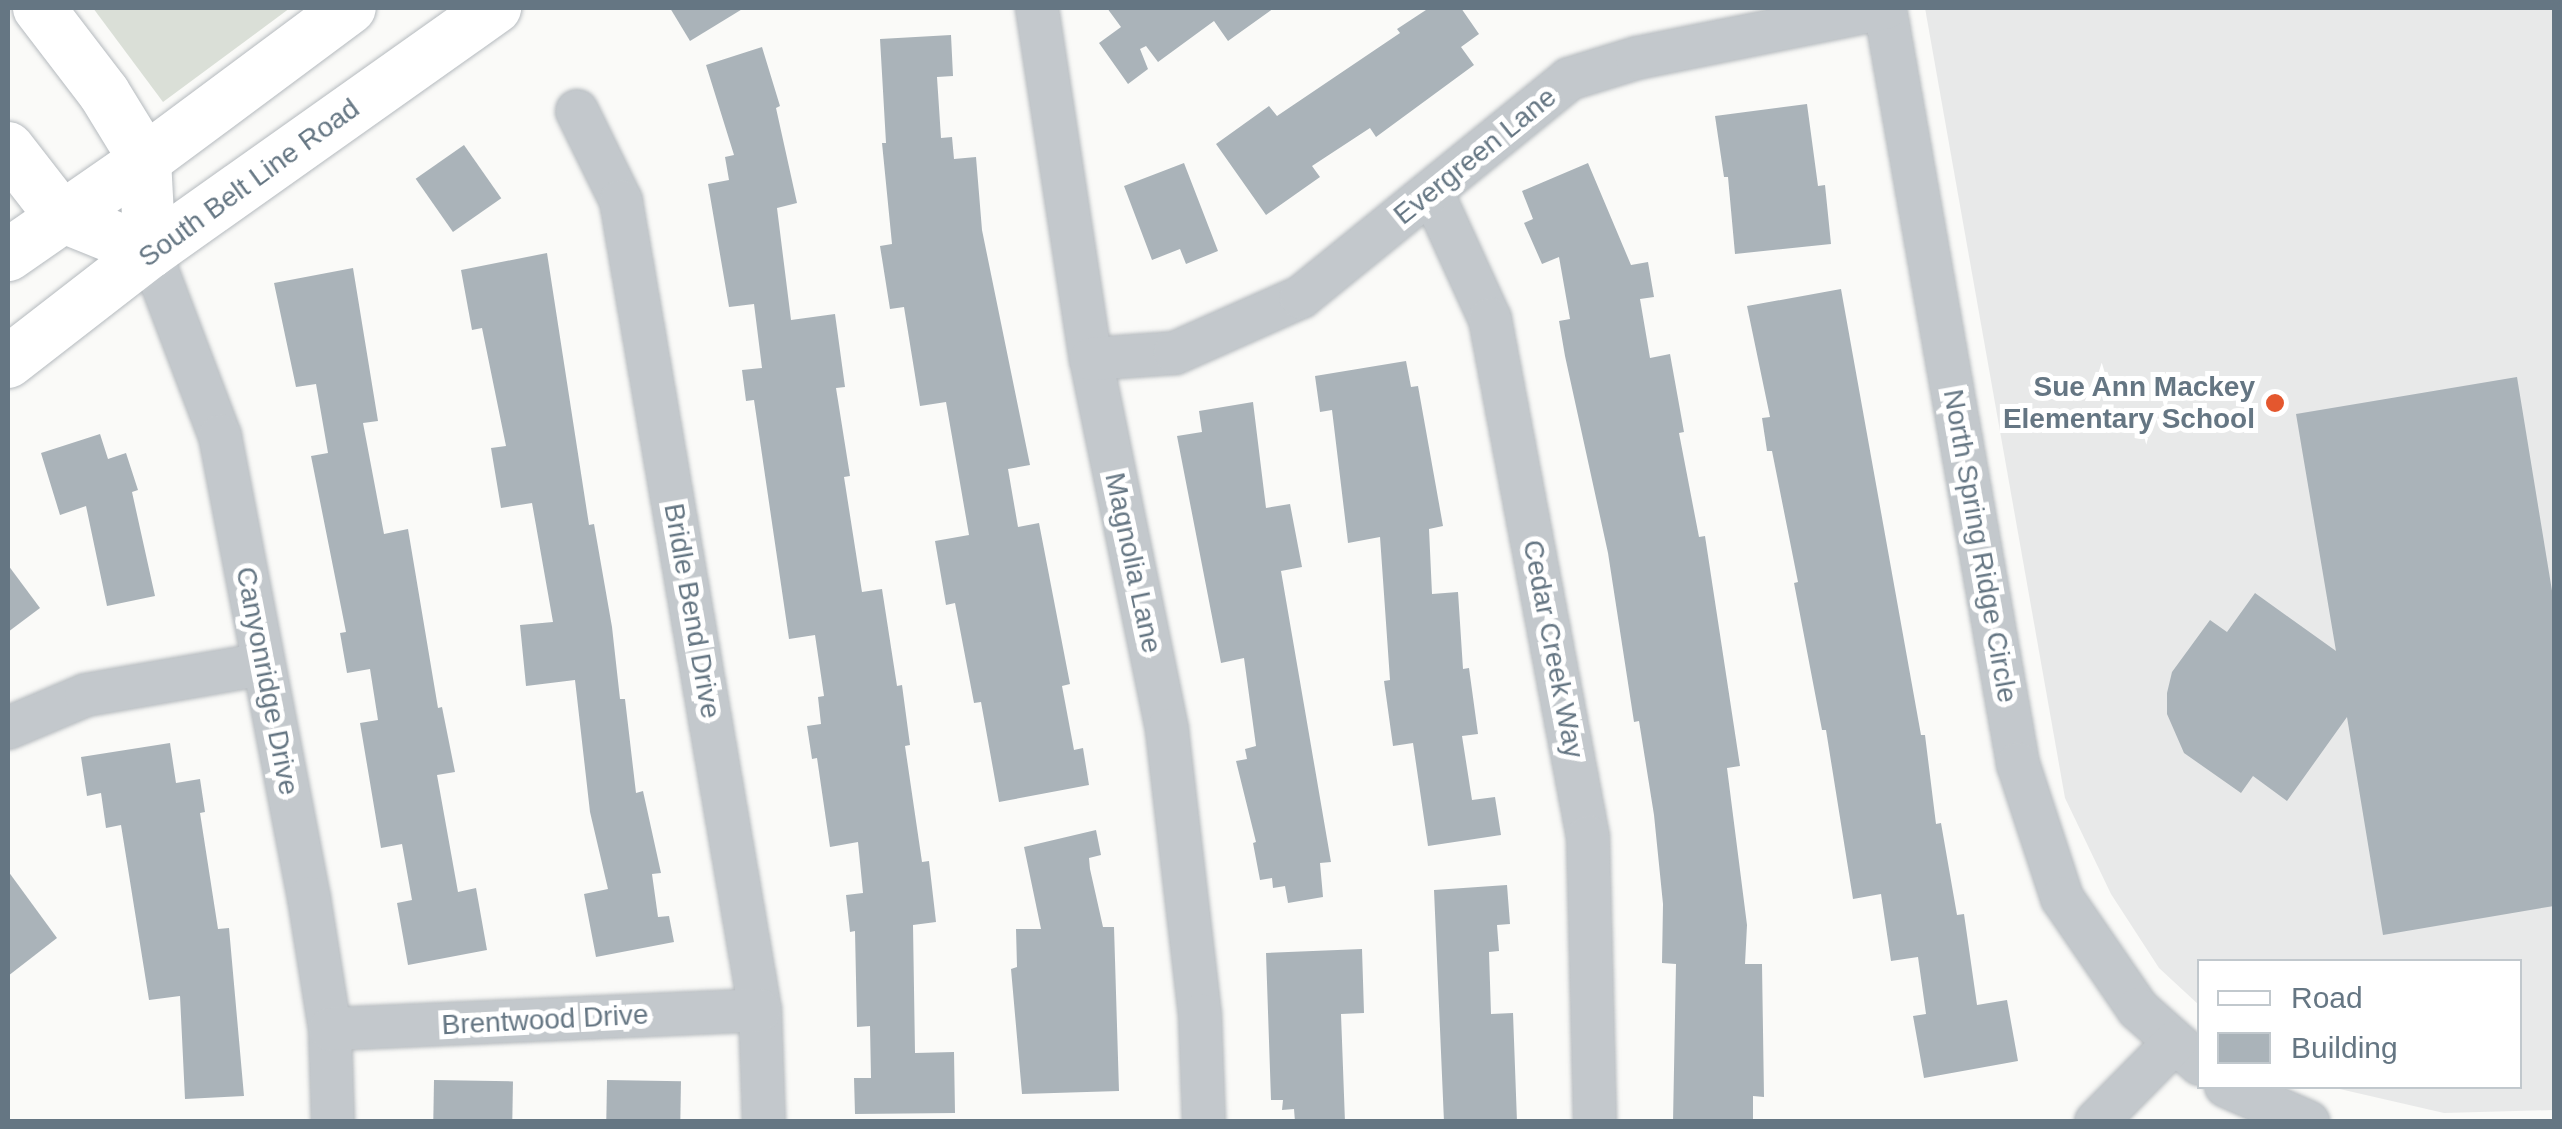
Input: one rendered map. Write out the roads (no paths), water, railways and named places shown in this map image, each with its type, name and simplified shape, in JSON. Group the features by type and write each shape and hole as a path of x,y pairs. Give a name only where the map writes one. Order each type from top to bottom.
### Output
{"main road":[{"path":"8,148 61,216 150,252 145,160 104,93 38,8"},
{"path":"8,255 145,160 350,8"},
{"name":"South Belt Line Road","path":"8,362 150,252 494,8"}],"street":[{"name":"Magnolia Lane","path":"1037,8 1091,359 1167,730 1200,1015 1204,1122"},
{"name":"Evergreen Lane","path":"1091,359 1175,353 1301,298 1568,79 1637,58 1885,8"},
{"name":"North Spring Ridge Circle","path":"1885,8 2018,764 2062,898 2138,1009 2187,1053"},
{"name":"Bridle Bend Drive","path":"577,111 621,201 760,1010 764,1122"},
{"name":"Cedar Creek Way","path":"1432,192 1490,319 1588,837 1595,1122"},
{"name":"Canyonridge Drive","path":"150,252 220,436 310,898 330,1030 333,1122"},
{"path":"8,728 86,695 263,664"},
{"name":"Brentwood Drive","path":"330,1030 760,1010"},
{"path":"2096,1122 2187,1053"},
{"path":"2233,1089 2308,1122"}],"place":[{"name":"Sue Ann Mackey Elementary School","path":"2275,403"}]}
